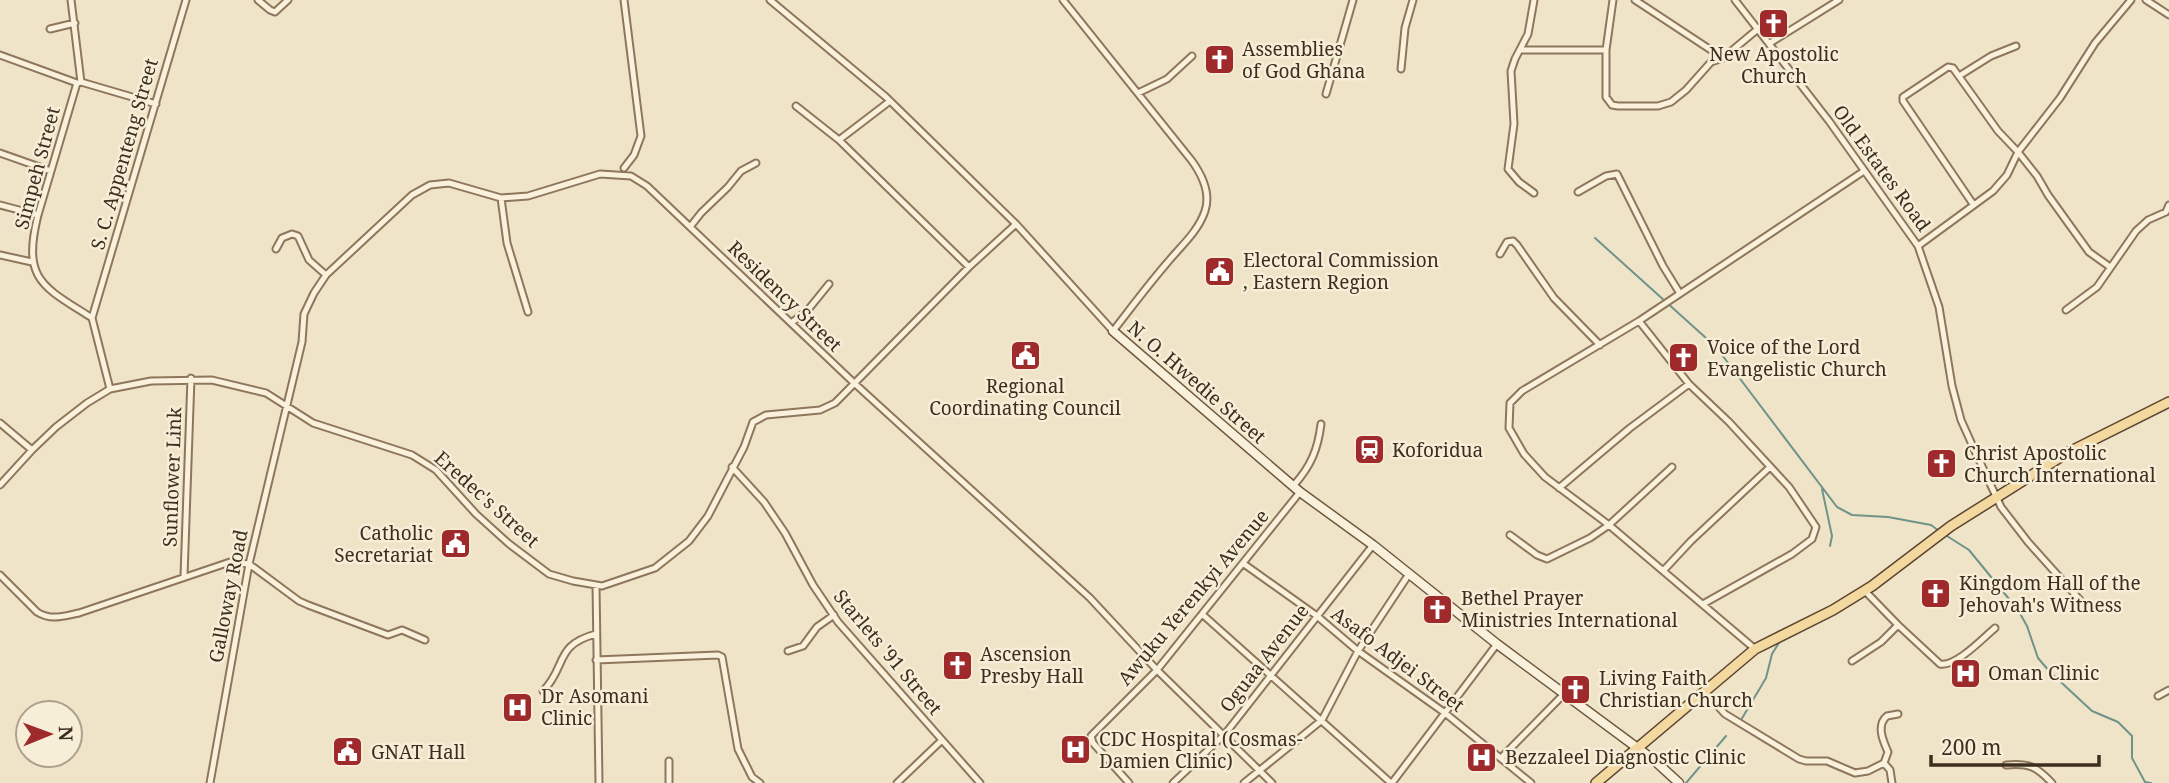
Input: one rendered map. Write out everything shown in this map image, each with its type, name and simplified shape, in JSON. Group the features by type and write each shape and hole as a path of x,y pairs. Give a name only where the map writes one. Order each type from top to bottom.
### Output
{"main road":[{"path":"1595,783 1755,649 1833,610 1951,526 2067,453 2169,402"},
{"path":"1603,783 1632,758 1637,749"}],"street":[{"path":"71,0 79,83"},
{"name":"S. C. Appenteng Street","path":"92,318 186,0"},
{"path":"258,0 275,12 288,0"},
{"path":"624,0 641,136 634,155 624,167"},
{"name":"N. O. Hwedie Street","path":"770,0 890,101 1016,224 1113,331 1170,382 1297,488 1679,783"},
{"path":"1063,0 1202,174 1205,185 1206,209 1193,233 1113,331"},
{"path":"1326,94 1353,0"},
{"path":"1401,69 1408,12 1413,0"},
{"path":"1534,0 1528,34 1511,71 1514,124 1508,169 1534,193"},
{"path":"1613,0 1606,50 1606,97 1612,105 1658,106 1671,102 1686,90 1711,62 1723,58 1759,28"},
{"path":"1635,0 1723,58"},
{"name":"Old Estates Road","path":"1735,0 1759,28 1918,246 1939,307 1952,386 1961,420 1996,497 2028,542 2080,600"},
{"path":"1770,43 1839,0"},
{"path":"1918,246 1993,191 2007,175 2018,152 2060,97 2095,43 2131,0"},
{"path":"2146,0 2169,15"},
{"path":"50,29 75,23"},
{"path":"1959,76 2016,46"},
{"path":"1521,50 1606,50"},
{"path":"0,55 79,83 156,104"},
{"path":"1138,93 1167,79 1192,56"},
{"path":"1973,204 1927,139 1903,97 1948,67 1953,68 1998,131 2018,152 2089,252 2110,267"},
{"name":"Simpeh Street","path":"32,262 33,235 38,215 79,83"},
{"path":"839,140 890,101"},
{"path":"796,106 839,140 969,267"},
{"path":"0,153 51,172"},
{"path":"690,228 741,171 756,163"},
{"path":"1755,649 1609,525 1545,477 1524,454 1509,428 1510,403 1522,391 1639,321 1864,171"},
{"name":"Residency Street","path":"283,416 302,342 304,314 314,293 326,275 412,195 430,185 449,183 501,198 528,196 600,174 631,176 647,186 853,382 1090,598 1157,670 1272,783"},
{"path":"1578,192 1606,176 1617,174 1679,292"},
{"path":"501,198 507,243 528,312"},
{"path":"0,205 38,215"},
{"path":"2066,310 2097,286 2136,231 2148,220 2167,214 2169,205"},
{"name":"Eredec's Street","path":"110,389 151,381 191,378 257,390 287,405 313,423 412,455 436,470 476,514 549,574 602,586 655,568 689,541 708,516 744,447 750,426 758,418 820,410 844,395 853,382 1016,224"},
{"path":"276,249 282,238 292,234 298,236 309,260 326,275"},
{"path":"1500,254 1507,242 1513,241 1554,298 1600,345"},
{"path":"0,255 32,262 38,278 52,292 92,318 110,389 87,402 32,450 0,485"},
{"path":"791,323 807,311 829,284"},
{"path":"1639,321 1689,384 1729,422 1789,487 1816,527 1812,538 1792,554 1703,604"},
{"name":"Sunflower Link","path":"184,576 191,378"},
{"path":"1559,488 1630,428 1689,384"},
{"name":"Galloway Road","path":"210,783 249,564 283,416"},
{"path":"0,423 32,450"},
{"name":"Awuku Yerenkyi Avenue","path":"1129,783 1093,743 1091,736 1157,670 1244,564 1308,470 1317,450 1321,424"},
{"name":"Starlets '91 Street","path":"732,467 764,502 834,615 980,783"},
{"path":"1510,535 1547,559 1590,538 1609,525 1672,467"},
{"path":"1663,571 1770,467"},
{"name":"Oguaa Avenue","path":"1173,783 1225,734 1373,545"},
{"path":"0,575 37,612 57,618 230,562 249,564 299,601 388,635 402,630 425,640"},
{"name":"Asafo Adjei Street","path":"1244,564 1317,616 1358,652 1445,713 1531,783"},
{"path":"1244,783 1322,720 1358,652 1409,574"},
{"path":"596,585 599,783"},
{"path":"1864,590 1935,660 1945,665 1955,662 1995,628"},
{"path":"1202,614 1392,783 1497,644"},
{"path":"788,652 803,646 817,627 834,615"},
{"path":"1853,661 1881,642 1898,625"},
{"path":"543,691 549,686 567,649 578,640 596,634"},
{"path":"596,660 652,656 722,657 738,749 752,777 760,783"},
{"path":"2158,696 2169,690"},
{"path":"1705,692 1725,714 1799,759 1827,761 1855,773 1868,771 1884,763 1888,752 1881,738 1882,721 1887,716 1898,714"},
{"path":"1501,758 1564,694"},
{"path":"897,783 943,740"},
{"path":"669,761 669,783"},
{"path":"1884,763 1890,769 1892,783"},
{"path":"2006,765 2025,763 2039,770 2052,783"},
{"path":"746,783 752,777"}],"waterway":[{"path":"1595,238 1716,347 1837,507 1852,515 1888,517 1931,525 1939,531"},
{"path":"1822,489 1832,536 1830,546"},
{"path":"1947,536 1969,550 2018,610 2027,626 2038,658 2050,672 2092,711 2118,722 2132,736 2132,758 2145,782 2151,783"},
{"path":"1741,720 1766,678 1772,654 1780,641"},
{"path":"1686,783 1726,736"}],"place":[{"name":"New Apostolic Church","path":"1774,23"},
{"name":"Assemblies of God Ghana","path":"1219,60"},
{"name":"Electoral Commission , Eastern Region","path":"1220,271"},
{"name":"Regional Coordinating Council","path":"1025,355"},
{"name":"Voice of the Lord Evangelistic Church","path":"1684,358"},
{"name":"Koforidua","path":"1369,450"},
{"name":"Christ Apostolic Church International","path":"1941,464"},
{"name":"Catholic Secretariat","path":"456,544"},
{"name":"Kingdom Hall of the Jehovah's Witness","path":"1936,594"},
{"name":"Bethel Prayer Ministries International","path":"1438,609"},
{"name":"Ascension Presby Hall","path":"957,665"},
{"name":"Oman Clinic","path":"1965,673"},
{"name":"Living Faith Christian Church","path":"1576,689"},
{"name":"Dr Asomani Clinic","path":"518,707"},
{"name":"CDC Hospital (Cosmas- Damien Clinic)","path":"1076,750"},
{"name":"GNAT Hall","path":"348,752"},
{"name":"Bezzaleel Diagnostic Clinic","path":"1482,757"}]}
